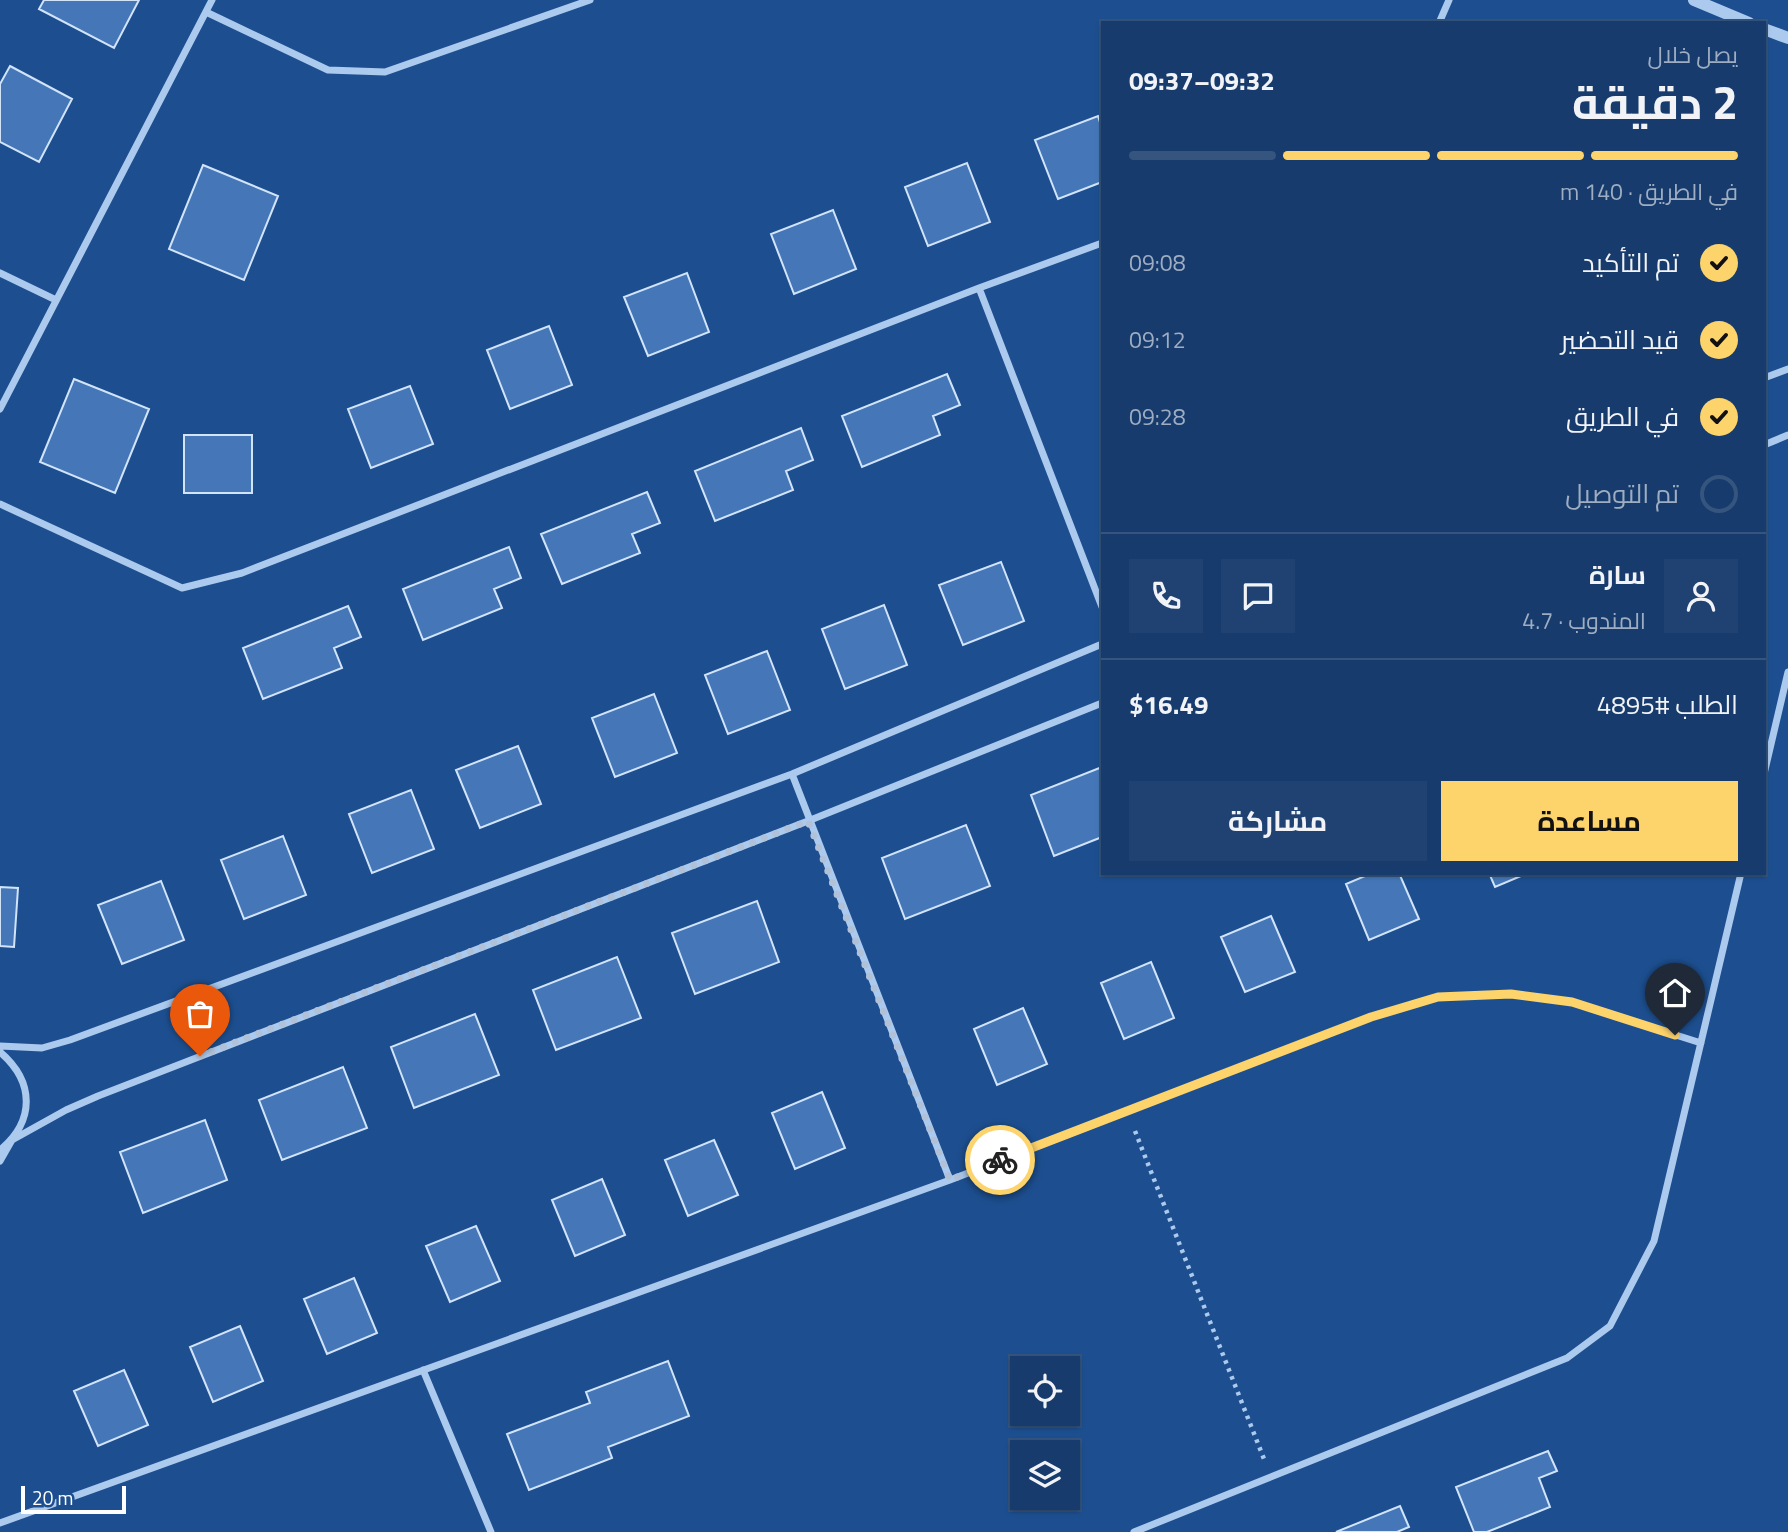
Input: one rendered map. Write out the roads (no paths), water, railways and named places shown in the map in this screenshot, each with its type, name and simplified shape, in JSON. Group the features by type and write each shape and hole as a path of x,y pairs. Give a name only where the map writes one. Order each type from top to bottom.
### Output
{"street":[{"path":"0,409 212,0"},
{"path":"206,12 328,70 385,72 590,0"},
{"path":"1440,21 1449,0"},
{"path":"1694,0 1744,21"},
{"path":"1766,30 1788,38"},
{"path":"0,504 182,588 242,573 1101,243"},
{"path":"0,273 57,300"},
{"path":"979,288 1101,604"},
{"path":"1766,377 1788,369"},
{"path":"1766,444 1788,435"},
{"path":"0,1046 42,1048 69,1040 792,774 1101,644"},
{"path":"1766,766 1788,672"},
{"path":"0,1150 12,1140 66,1110 99,1096 808,821 1101,703"},
{"path":"792,774 808,821 950,1180"},
{"path":"1134,1532 1567,1358 1610,1326 1654,1241 1741,875"},
{"path":"0,1523 950,1180 1371,1017 1438,997 1511,994 1572,1002 1700,1043"},
{"path":"0,1052 12,1063 21,1077 26,1093 26,1110 21,1126 0,1161"},
{"path":"423,1370 491,1532"}]}
